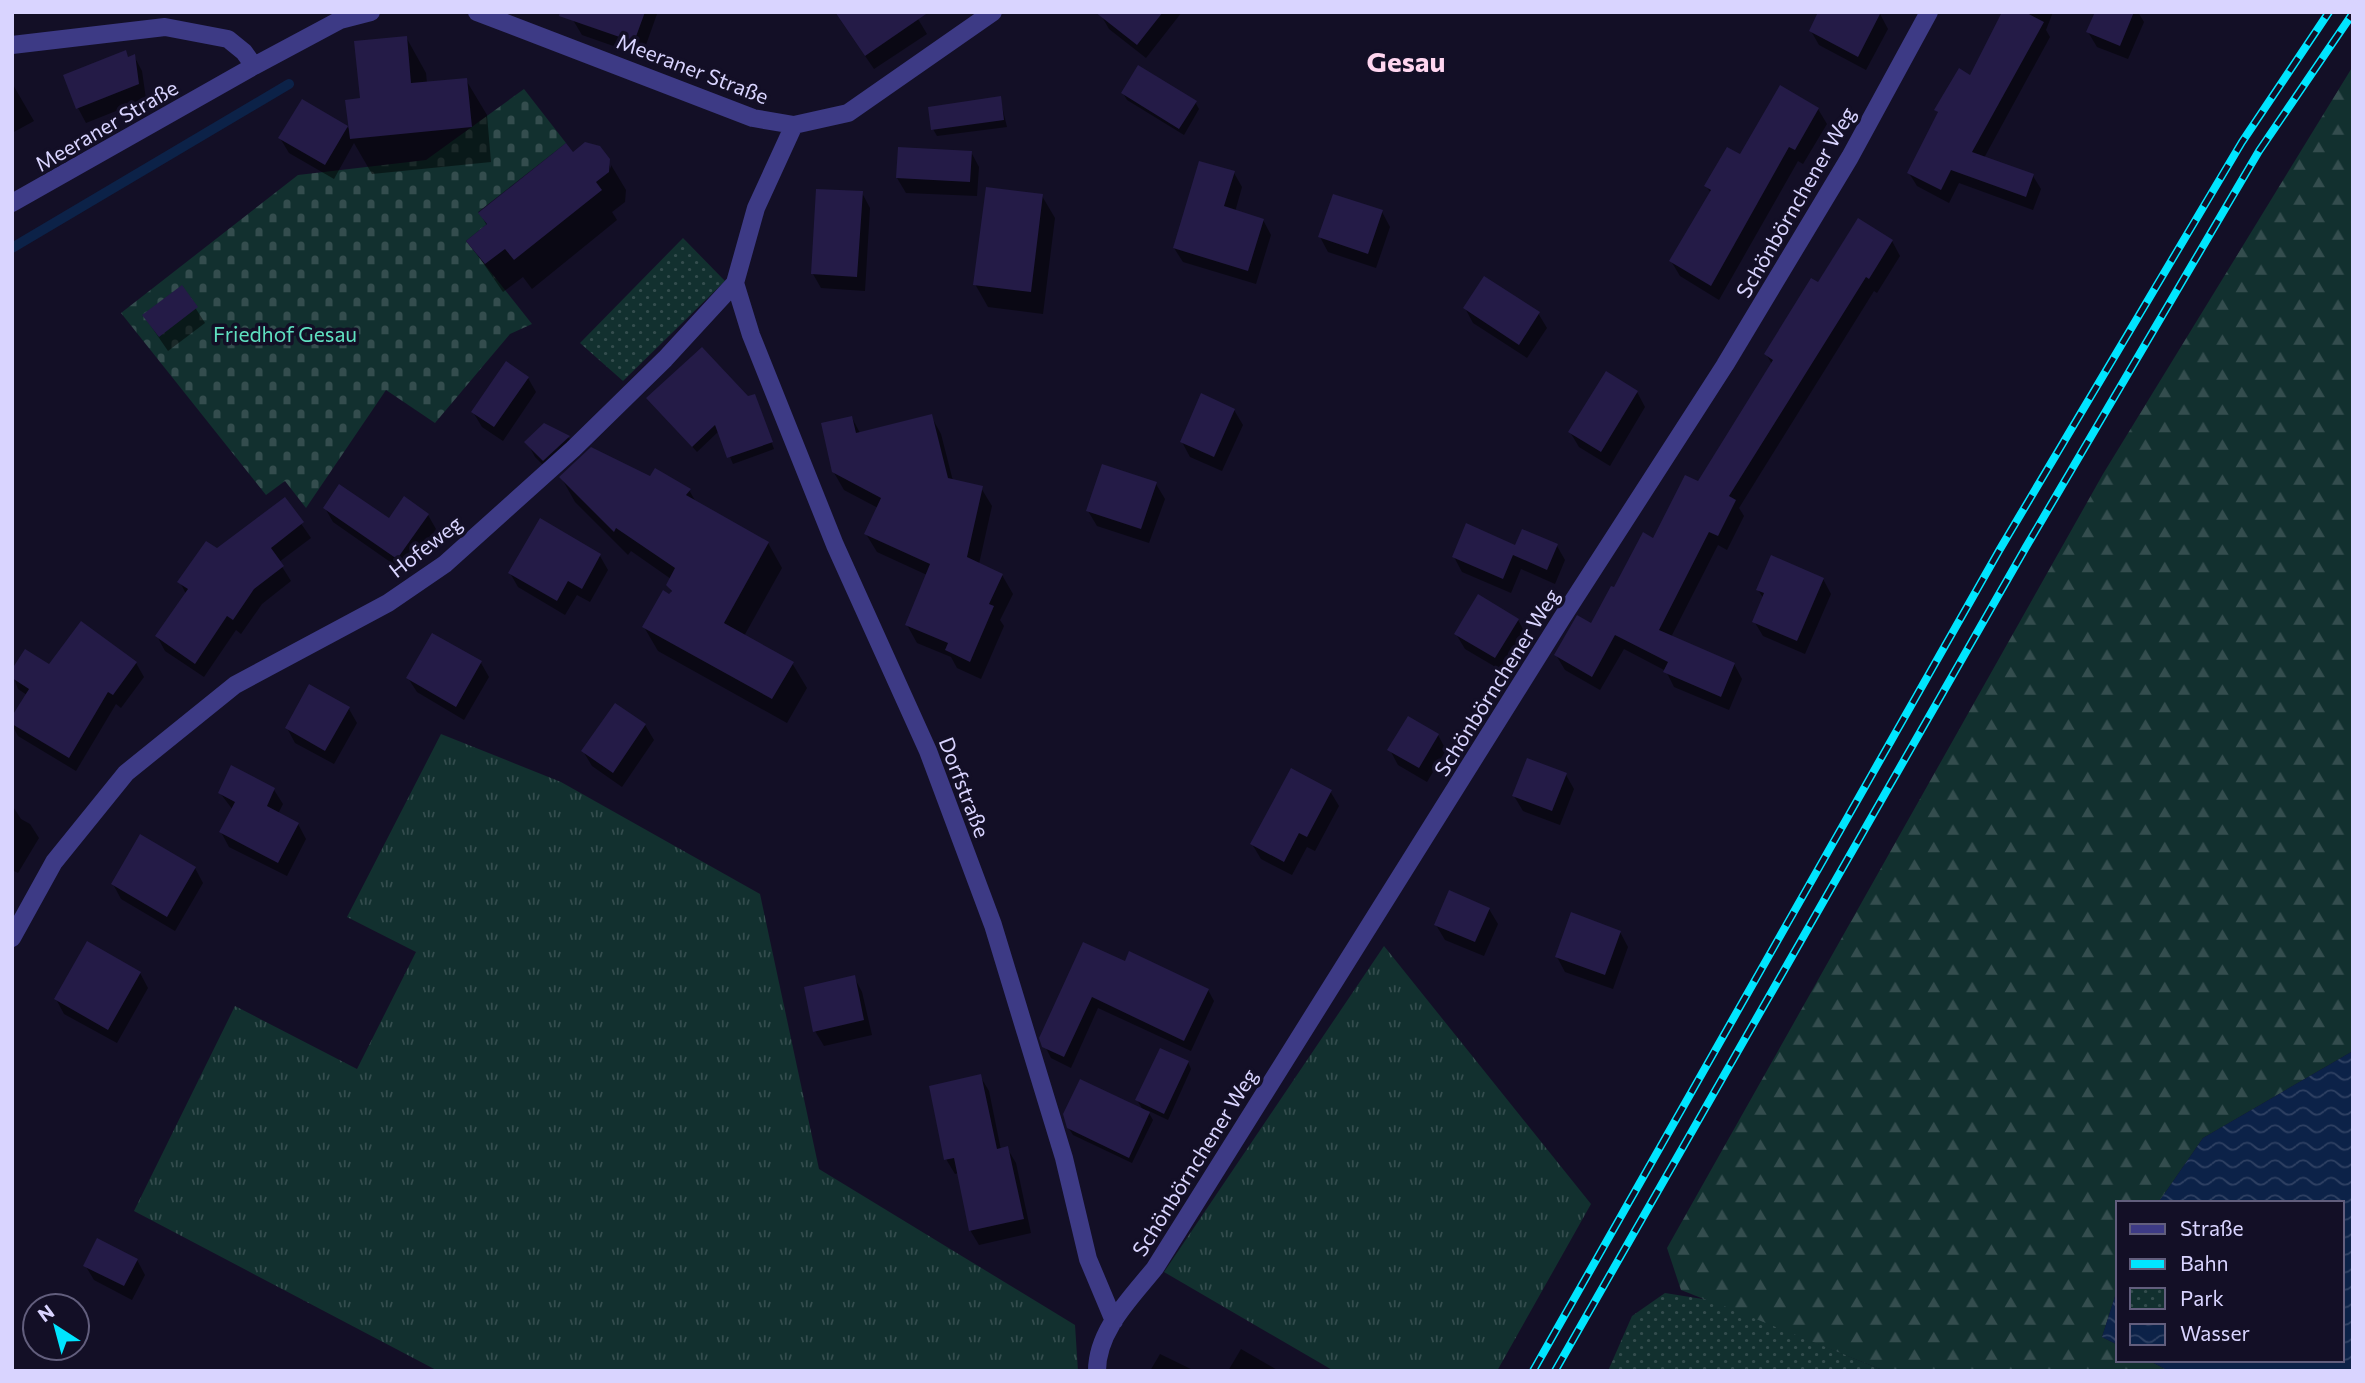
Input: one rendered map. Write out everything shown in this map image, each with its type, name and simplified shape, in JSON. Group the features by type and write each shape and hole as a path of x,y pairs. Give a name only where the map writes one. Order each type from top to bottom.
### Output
{"street":[{"name":"Meeraner Straße","path":"12,203 340,20 371,12"},
{"name":"Meeraner Straße","path":"477,12 753,118 794,125 848,113 989,13"},
{"name":"Schönbörnchener Weg","path":"1097,1371 1103,1340 1114,1321 1155,1268 1562,618 1725,365 1850,157 1929,12"},
{"path":"12,46 165,27 228,39 244,52 254,66"},
{"name":"Hofeweg","path":"12,939 54,862 126,773 234,685 388,603 444,564 604,419 665,359 735,283 756,208 794,125"},
{"name":"Dorfstraße","path":"735,283 751,335 835,545 928,751 993,925 1064,1158 1088,1259 1114,1321"}],"green space":[{"path":"2353,66 2353,1051 2203,1138 2159,1201 2116,1201 2116,1293 2102,1337 2116,1344 2116,1362 2152,1362 2169,1371 1885,1371 1681,1290 1667,1248 2103,474"},
{"name":"Friedhof Gesau","path":"524,89 566,143 478,212 487,224 466,241 532,324 510,334 435,423 386,390 306,508 285,481 266,495 121,313 298,175 426,160"},
{"path":"683,238 725,281 623,381 580,343"},
{"path":"441,734 561,782 760,894 819,1169 1075,1325 1078,1371 438,1371 134,1211 235,1006 357,1069 416,952 347,917"},
{"path":"1384,946 1591,1204 1497,1371 1334,1371 1164,1272"},
{"path":"1665,1293 1709,1300 1885,1371 1608,1371 1632,1316"}],"water":[{"path":"2353,1051 2353,1371 2169,1371 2152,1362 2344,1362 2344,1201 2159,1201 2203,1138"},
{"path":"2116,1293 2116,1344 2102,1337"}],"building":[{"path":"560,12 645,12 634,42 559,16"},
{"path":"835,12 929,12 865,56"},
{"path":"1095,12 1163,12 1137,45"},
{"path":"1818,12 1881,12 1858,57 1809,31"},
{"path":"2002,12 2025,12 2044,22 1972,152 2034,174 2026,197 1951,170 1941,190 1907,173 1938,112 1934,110 1959,68 1970,75"},
{"path":"2095,12 2134,12 2120,46 2086,32"},
{"path":"407,36 411,83 467,78 472,127 350,139 345,100 360,98 354,41"},
{"path":"126,50 128,57 135,54 139,84 76,109 63,75"},
{"path":"1138,65 1197,101 1179,129 1121,93"},
{"path":"1780,85 1819,108 1795,150 1789,147 1711,286 1669,261 1711,190 1704,186 1727,147 1740,154"},
{"path":"1001,96 1004,120 931,130 928,107"},
{"path":"302,99 348,126 325,165 278,138"},
{"path":"585,142 600,146 610,159 609,172 596,182 602,190 514,260 505,249 485,264 466,241 487,224 478,213 566,143 573,152"},
{"path":"898,147 972,151 970,182 896,178"},
{"path":"1199,161 1235,171 1224,206 1264,219 1248,271 1173,248"},
{"path":"986,187 1043,194 1031,292 973,285"},
{"path":"816,189 863,191 857,277 811,274"},
{"path":"1333,194 1383,210 1368,254 1318,237"},
{"path":"1858,218 1893,240 1869,279 1866,277 1729,496 1736,500 1718,536 1709,532 1659,630 1735,663 1721,697 1663,672 1668,662 1615,635 1592,677 1554,655 1577,615 1591,623 1611,586 1614,587 1643,532 1653,538 1685,475 1698,481 1773,360 1764,354 1811,278 1818,282"},
{"path":"1484,276 1540,312 1519,345 1463,308"},
{"path":"182,285 198,307 159,337 142,315"},
{"path":"702,347 748,396 755,394 773,442 727,458 715,425 692,447 646,398"},
{"path":"506,361 529,377 494,427 471,412"},
{"path":"1606,371 1638,391 1601,452 1568,432"},
{"path":"1201,393 1235,409 1214,457 1180,442"},
{"path":"932,414 948,478 983,486 967,557 1003,574 989,604 994,606 970,662 945,650 948,643 905,625 930,564 864,534 881,498 832,472 821,423 852,416 856,433"},
{"path":"544,423 570,436 543,461 524,442"},
{"path":"591,447 650,476 655,468 691,489 686,495 769,542 724,623 794,662 772,699 642,627 663,590 669,594 672,591 666,585 675,568 616,528 614,532 559,477"},
{"path":"1102,464 1157,482 1141,529 1086,511"},
{"path":"339,484 389,518 404,496 429,514 397,559 323,508"},
{"path":"285,497 304,522 271,548 284,566 254,589 233,620 227,616 195,664 155,636 188,589 177,582 206,541 217,548"},
{"path":"540,518 601,554 582,589 568,581 557,601 508,573"},
{"path":"1466,523 1515,545 1522,529 1558,544 1547,570 1513,555 1503,579 1452,557"},
{"path":"1771,555 1824,578 1797,641 1752,622 1764,593 1756,590"},
{"path":"1478,594 1519,619 1495,658 1454,634"},
{"path":"81,621 137,662 113,695 108,692 69,758 12,724 12,716 29,689 12,678 12,669 25,649 49,664"},
{"path":"432,633 482,661 456,707 406,678"},
{"path":"309,684 350,707 325,751 285,728"},
{"path":"615,703 646,724 613,773 581,751"},
{"path":"1408,716 1439,734 1419,768 1387,750"},
{"path":"1527,758 1567,773 1552,811 1512,796"},
{"path":"231,765 275,788 267,806 299,823 278,863 219,832 235,802 218,793"},
{"path":"1291,768 1332,790 1307,837 1299,833 1284,862 1250,844"},
{"path":"140,834 196,867 167,917 111,884"},
{"path":"1449,890 1490,908 1475,942 1434,925"},
{"path":"1571,912 1621,931 1605,975 1555,957"},
{"path":"87,941 141,972 108,1030 54,999"},
{"path":"1083,942 1125,961 1129,951 1209,989 1184,1041 1092,997 1064,1057 1042,1047 1039,1038"},
{"path":"855,975 864,1020 813,1032 804,987"},
{"path":"1160,1048 1189,1061 1164,1114 1135,1100"},
{"path":"981,1074 997,1149 1008,1146 1024,1219 969,1231 954,1158 944,1160 929,1086"},
{"path":"1080,1079 1150,1112 1129,1158 1067,1128 1063,1114"},
{"path":"97,1238 138,1259 124,1286 83,1266"}],"waterway":[{"path":"12,248 289,84"}],"railway":[{"path":"1533,1371 2000,549 2242,142 2329,12"},
{"path":"1555,1371 2026,547 2259,151 2353,13"}],"district":[{"name":"Gesau","path":"1406,61"}]}
